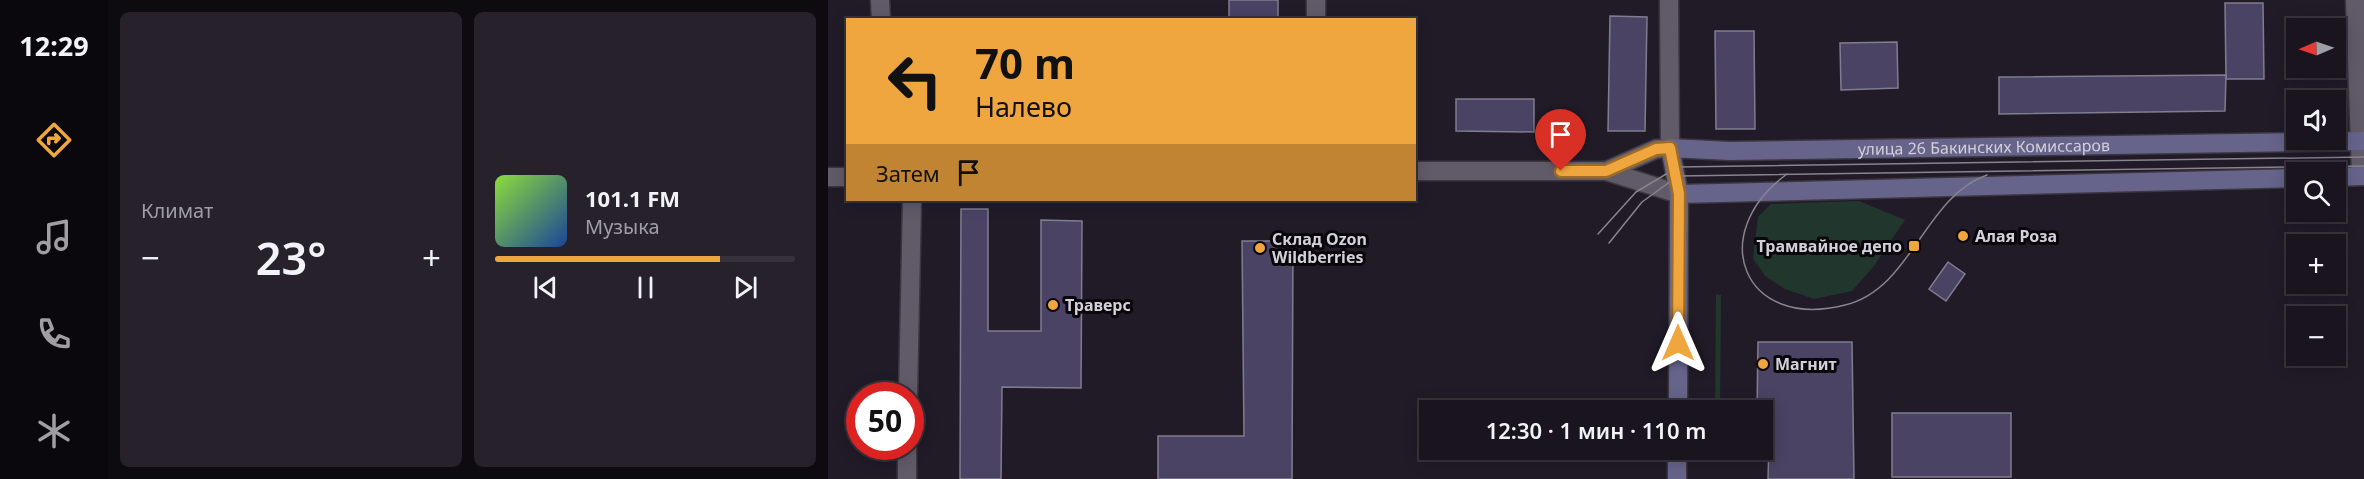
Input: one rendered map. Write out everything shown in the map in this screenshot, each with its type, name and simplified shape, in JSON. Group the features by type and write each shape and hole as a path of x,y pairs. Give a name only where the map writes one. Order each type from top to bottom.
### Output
{"main road":[{"name":"улица 26 Бакинских Комиссаров","path":"1670,148 1730,151 2362,141"},
{"path":"1670,148 1679,194 1678,400"},
{"path":"2346,177 2363,176"},
{"name":"улица 26 Бакинских Комиссаров","path":"1679,194 2286,178"},
{"path":"1677,460 1677,479"}],"street":[{"path":"880,0 880,18"},
{"path":"1316,0 1316,18"},
{"path":"1669,0 1670,148"},
{"path":"2355,0 2363,176"},
{"name":"улица 26 Бакинских Комиссаров","path":"1606,171 1656,149 1670,148"},
{"name":"улица 26 Бакинских Комиссаров","path":"1416,171 1606,171 1679,194"},
{"path":"828,177 846,177"},
{"path":"908,382 912,201"},
{"path":"907,460 907,479"}],"green space":[{"path":"1859,201 1905,220 1874,266 1852,291 1814,299 1785,289 1765,276 1753,258 1758,217 1771,204"},
{"path":"1716,294 1721,295 1720,400 1715,400"}],"building":[{"path":"1229,0 1278,0 1278,18 1229,18"},
{"path":"2225,3 2263,3 2264,79 2226,79"},
{"path":"1610,16 1647,17 1645,131 1608,131"},
{"path":"1715,31 1754,31 1755,129 1716,129"},
{"path":"1897,42 1898,88 1841,90 1840,43"},
{"path":"2226,75 2225,111 1999,114 1999,77"},
{"path":"1456,99 1534,99 1534,132 1456,131"},
{"path":"961,209 988,209 988,331 1041,331 1041,220 1082,221 1081,388 1002,387 1001,479 960,479"},
{"path":"1242,241 1293,241 1292,479 1158,479 1158,436 1244,436"},
{"path":"1948,262 1965,274 1946,301 1929,289"},
{"path":"1758,342 1852,342 1854,479 1768,479 1769,460 1773,460 1773,400 1757,400"},
{"path":"1892,413 2011,413 2011,477 1892,477"}],"tram line":[{"path":"1598,234 1636,192 1678,167 2364,157"},
{"path":"1609,243 1642,202 1678,176 2364,166"},
{"path":"1787,174 1762,198 1747,223 1742,249 1747,272 1760,291 1781,304 1810,309 1845,305 1868,296 1887,281 1903,263 1948,202 1966,186 1987,175"}],"place":[{"name":"Алая Роза","path":"1963,236"},
{"name":"Трамвайное депо","path":"1914,246"},
{"name":"Склад Ozon Wildberries","path":"1260,248"},
{"name":"Траверс","path":"1053,305"},
{"name":"Магнит","path":"1763,364"}],"route":[{"path":"1561,171 1606,171 1656,149 1670,148 1679,194 1678,343"}]}
